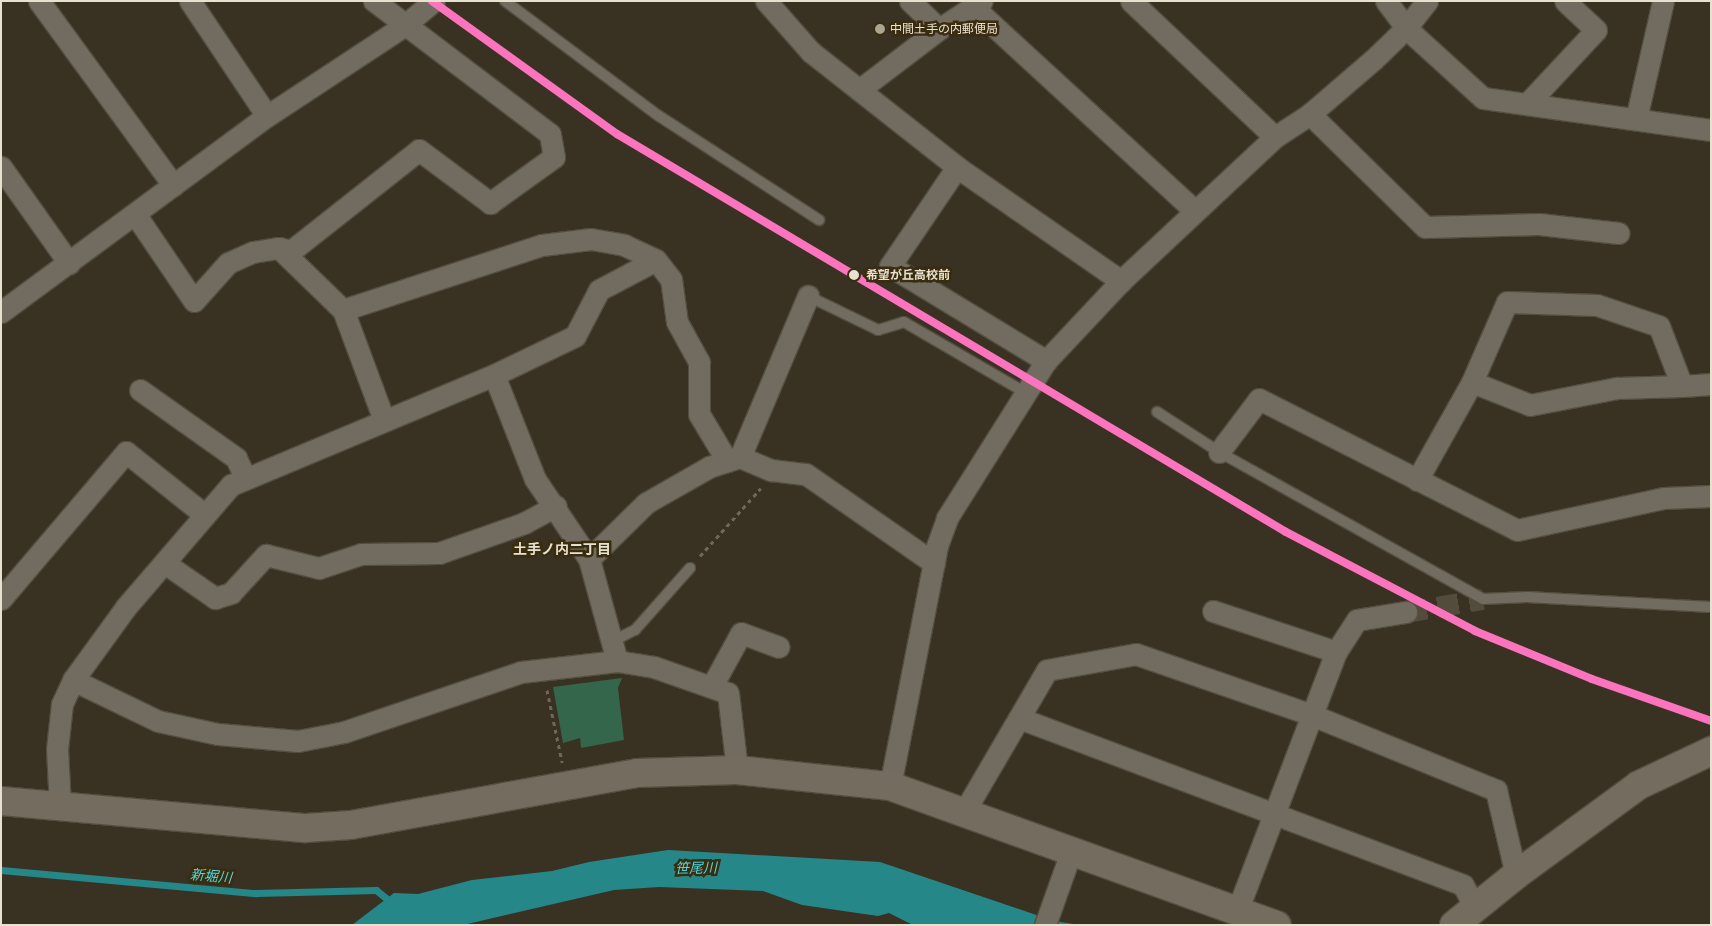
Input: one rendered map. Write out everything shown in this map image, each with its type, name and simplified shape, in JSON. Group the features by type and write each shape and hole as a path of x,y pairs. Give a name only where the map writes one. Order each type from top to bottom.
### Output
{"street":[{"path":"39,1 173,185"},
{"path":"190,1 267,116"},
{"path":"135,214 194,300 228,263 253,252 279,248 291,251 419,150 490,203 554,157 550,134 374,1"},
{"path":"1,312 267,116 405,25 434,1"},
{"path":"766,1 811,52 859,90 957,167 1120,281"},
{"path":"910,1 939,28"},
{"path":"1131,1 1275,137"},
{"path":"1386,1 1406,28 1484,98 1711,130"},
{"path":"890,786 934,562 947,518 1046,361 1120,281 1275,137 1310,114 1406,28 1427,1"},
{"path":"1527,104 1596,30 1564,1"},
{"path":"1636,119 1663,1"},
{"path":"859,90 939,28 977,4 1195,211"},
{"path":"1310,114 1425,227 1539,224 1618,233"},
{"path":"1,166 69,263"},
{"path":"957,167 890,266 1046,361"},
{"path":"343,310 542,245 591,239 624,245 656,260 671,279 677,322 699,362 699,414 733,459"},
{"path":"279,248 343,310 384,420"},
{"path":"60,806 56,749 62,704 73,680 126,607 166,564 231,485 494,374 575,336 599,290 656,260"},
{"path":"733,459 808,296"},
{"path":"1418,480 1472,382 1507,302 1597,305 1659,326 1682,386"},
{"path":"494,374 535,479 556,506 589,559 615,651"},
{"path":"1472,382 1530,405 1617,388 1711,384"},
{"path":"140,390 236,458 246,479"},
{"path":"1219,452 1259,399 1517,530 1664,498 1711,496"},
{"path":"1,599 126,452 205,515"},
{"path":"589,559 646,503 709,467 733,459 771,470 806,474 934,562"},
{"path":"166,564 215,598 231,593 266,555 319,568 361,554 439,553 524,523 556,506"},
{"path":"1213,611 1336,652"},
{"path":"1237,911 1336,652 1357,620 1406,612"},
{"path":"712,686 742,633 779,647"},
{"path":"73,680 158,720 218,734 298,741 344,732 521,672 543,670 615,651 654,667 728,692 737,770"},
{"path":"964,812 1047,670 1136,654 1312,715 1496,790 1516,875"},
{"path":"1019,718 1463,884 1465,917"},
{"path":"1465,917 1516,875 1639,785 1711,751"},
{"path":"1,802 306,828 351,825 637,773 737,770 890,786 964,812 1070,856 1277,925"},
{"path":"1045,925 1070,856"}],"lane":[{"path":"505,1 659,116 820,220"},
{"path":"808,296 878,330 904,322 1026,394"},
{"path":"1157,412 1219,452 1483,598 1528,597 1711,607"},
{"path":"615,651 690,568"}],"path":[{"path":"690,568 766,481 771,470"},
{"path":"543,670 567,786"}],"green space":[{"path":"622,678 618,688 624,740 581,748 580,738 563,743 553,687"}],"water":[{"name":"笹尾川","path":"668,850 880,862 1054,921 1080,925 913,925 889,913 878,916 802,905 763,891 659,887 614,890 463,925 352,925 394,893 418,894 472,880 552,871 589,862"}],"waterway":[{"name":"新堀川","path":"1,870 256,893 376,890 392,903"}],"tunnel":[{"path":"1406,612 1483,599"}],"transit line":[{"path":"432,1 617,134 1286,532 1475,631 1592,679 1711,721"}],"place":[{"name":"中間土手の内郵便局","path":"880,29"},
{"name":"希望が丘高校前","path":"854,275"}],"district":[{"name":"土手ノ内二丁目","path":"562,549"}]}
